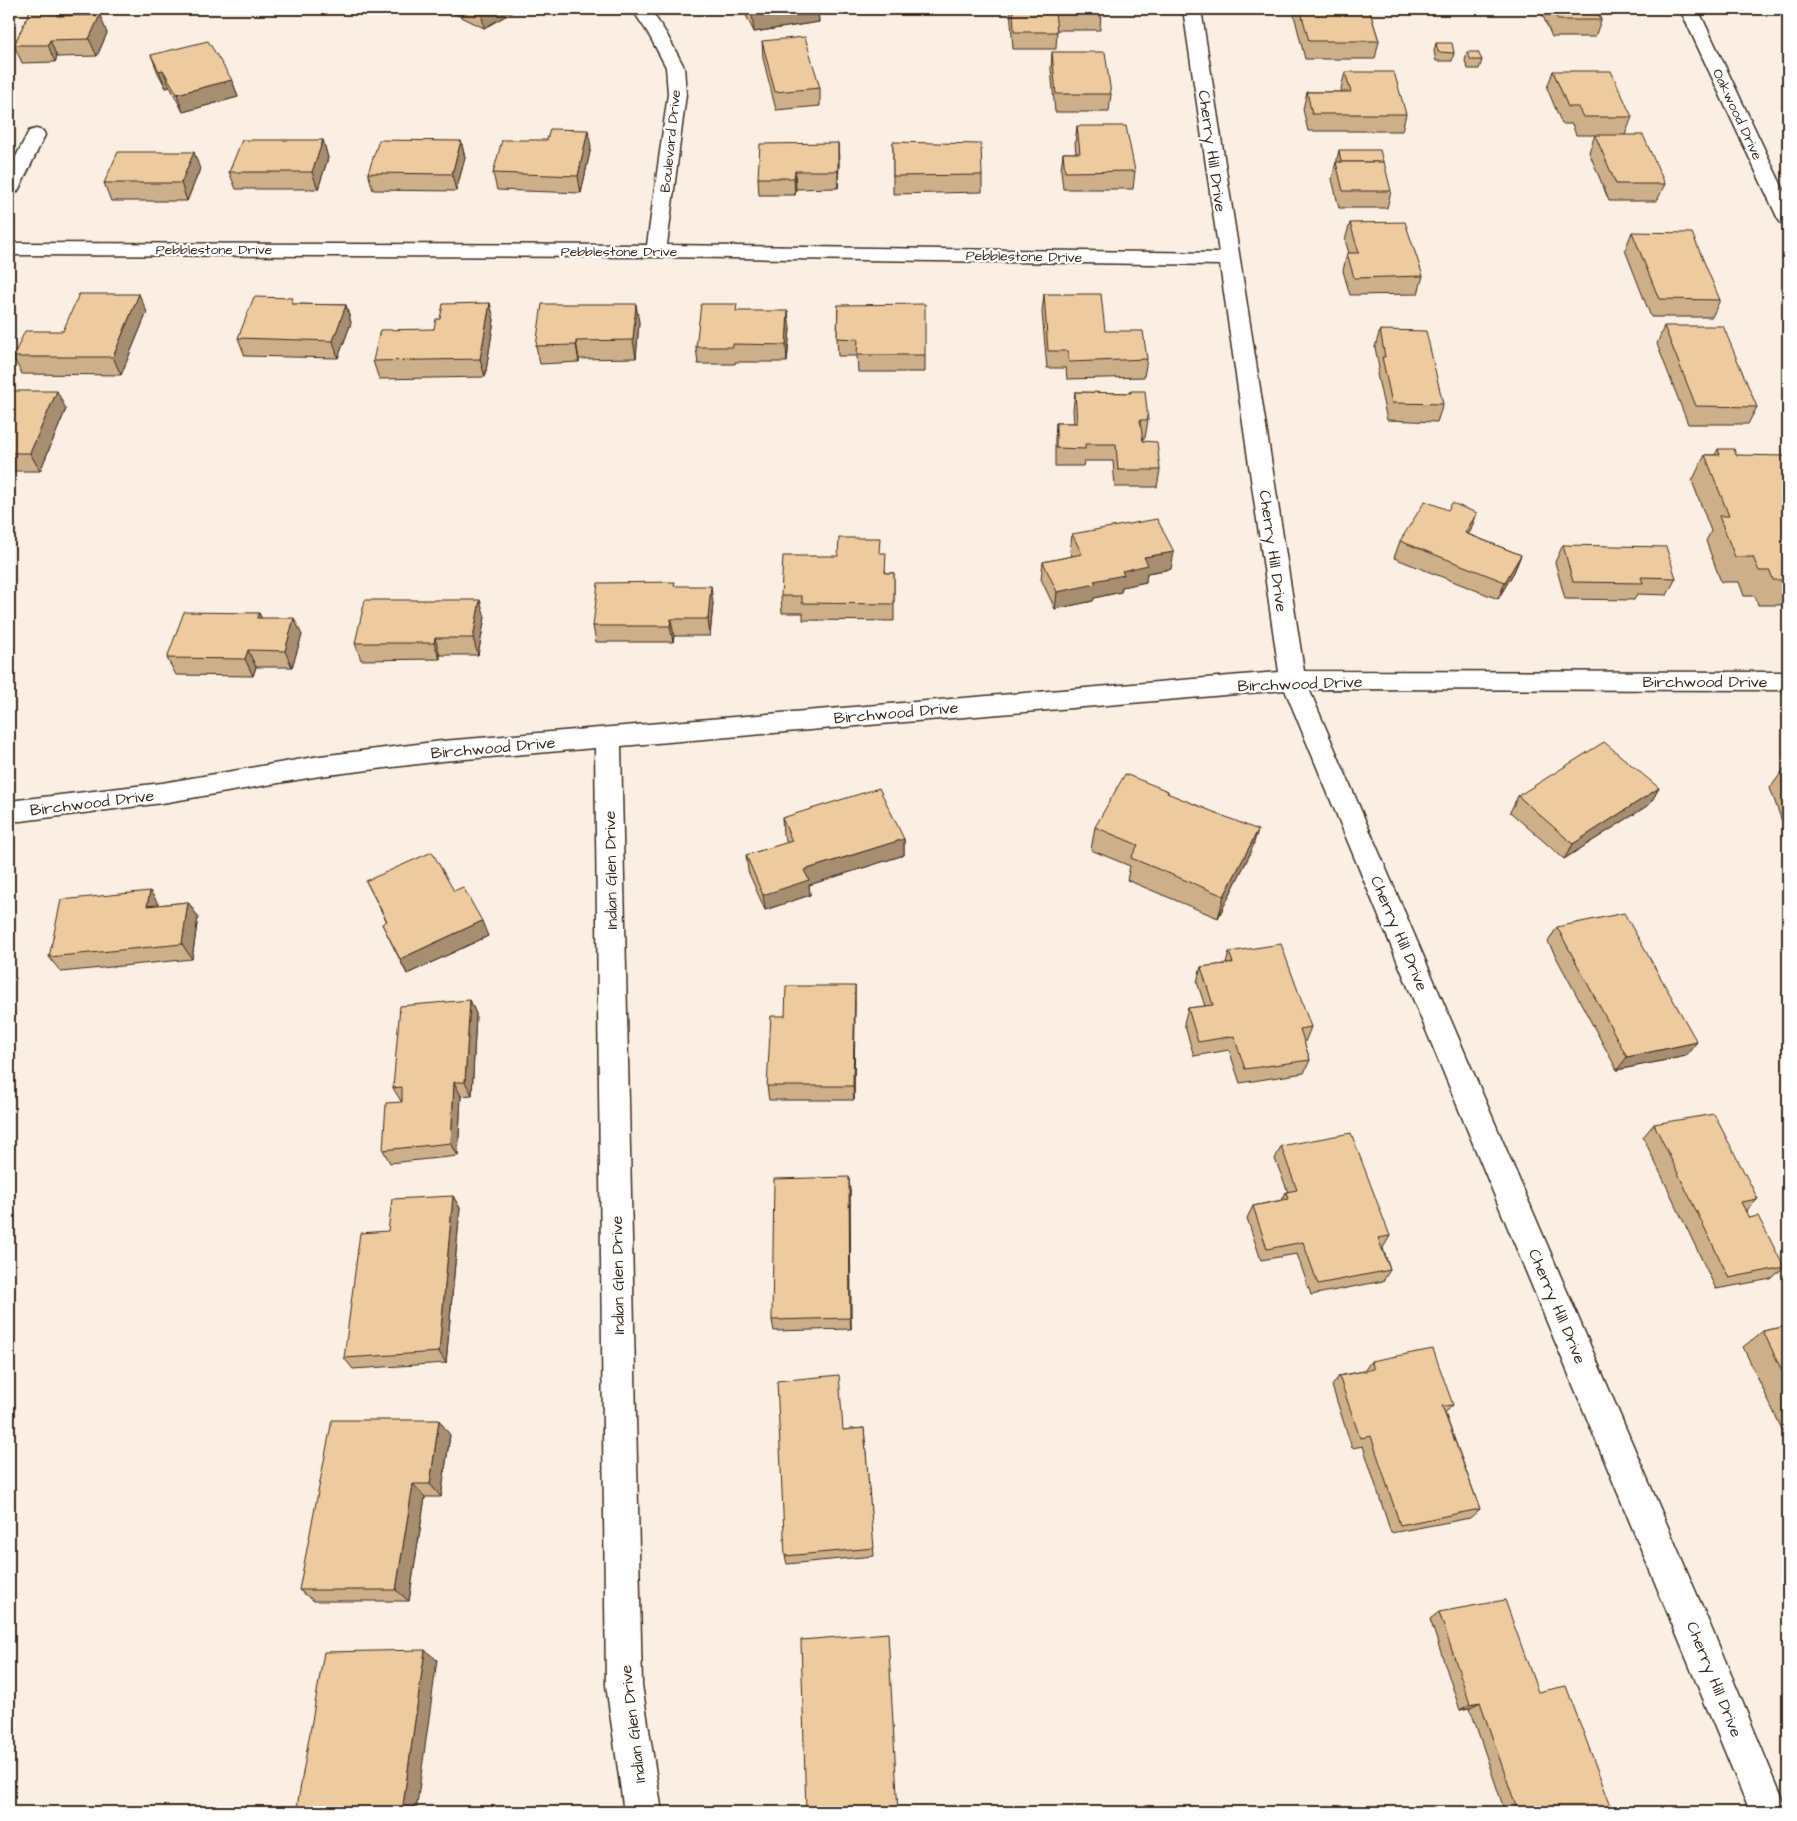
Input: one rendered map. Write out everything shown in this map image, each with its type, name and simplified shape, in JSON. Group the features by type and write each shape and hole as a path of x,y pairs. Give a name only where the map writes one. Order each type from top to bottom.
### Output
{"street":[{"name":"Boulevard Drive","path":"641,9 675,66 677,94 656,251"},
{"name":"Cherry Hill Drive","path":"1192,9 1293,680 1712,1672 1769,1812"},
{"name":"Oakwood Drive","path":"1689,9 1788,219"},
{"path":"9,189 36,136"},
{"name":"Pebblestone Drive","path":"9,249 656,251 1229,259"},
{"name":"Birchwood Drive","path":"9,811 162,793 320,766 442,751 1293,680 1788,681"},
{"name":"Indian Glen Drive","path":"608,736 624,1685 643,1812"}],"building":[{"path":"31,9 60,9 57,16 100,15 89,39 50,40 48,45 14,45"},
{"path":"750,9 790,9 752,15"},
{"path":"1013,9 1101,9 1101,12 1055,12 1057,32 1014,32"},
{"path":"1300,9 1369,9 1379,41 1309,41"},
{"path":"1553,9 1596,9 1601,20 1558,20"},
{"path":"805,37 820,88 775,92 762,41"},
{"path":"208,41 232,80 177,94 163,70 159,71 151,55"},
{"path":"1436,43 1452,43 1454,53 1438,52"},
{"path":"1052,52 1105,52 1111,94 1056,94"},
{"path":"1467,52 1478,52 1482,60 1471,60"},
{"path":"1553,71 1611,71 1632,117 1583,117 1578,107 1568,107"},
{"path":"1345,72 1394,72 1406,114 1312,114 1307,92 1351,92"},
{"path":"1077,126 1126,126 1135,171 1065,172 1063,153 1080,153"},
{"path":"550,129 588,130 578,176 493,173 502,140 547,140"},
{"path":"1595,135 1643,135 1665,184 1616,184"},
{"path":"242,140 323,140 312,172 229,172"},
{"path":"379,140 461,141 452,174 368,173"},
{"path":"893,142 981,144 982,175 893,176"},
{"path":"838,143 838,171 795,171 794,178 758,178 760,144"},
{"path":"1339,150 1380,150 1383,162 1341,162"},
{"path":"118,152 194,152 181,183 104,183"},
{"path":"1336,162 1384,162 1391,191 1343,191"},
{"path":"1405,222 1423,276 1354,278 1347,253 1359,253 1350,223"},
{"path":"1632,232 1692,233 1720,300 1659,299"},
{"path":"79,294 139,294 113,357 13,357 25,331 63,331"},
{"path":"1044,294 1101,294 1105,331 1143,331 1147,359 1069,362 1068,351 1048,351"},
{"path":"254,297 293,298 291,304 346,305 333,341 238,338"},
{"path":"490,303 480,359 373,361 380,330 434,329 436,319 440,319 443,304"},
{"path":"542,304 636,304 633,340 576,341 576,345 536,346"},
{"path":"701,304 737,304 736,311 788,311 786,345 733,344 733,347 696,347"},
{"path":"925,304 925,355 857,355 858,339 837,338 838,305"},
{"path":"1664,326 1723,326 1757,407 1696,406"},
{"path":"1380,330 1426,331 1443,404 1392,403 1382,357 1385,357"},
{"path":"9,391 57,391 30,453 9,453"},
{"path":"1131,391 1145,391 1148,420 1140,420 1143,441 1157,442 1160,470 1118,470 1116,444 1085,444 1085,449 1056,448 1056,423 1077,423 1075,392 1131,393"},
{"path":"1718,449 1734,449 1736,455 1786,456 1788,461 1788,580 1773,580 1770,571 1759,571 1753,557 1735,557 1719,516 1729,516 1705,455 1720,455"},
{"path":"1425,501 1448,510 1452,503 1477,513 1465,533 1521,555 1505,582 1400,541"},
{"path":"1157,519 1174,552 1144,557 1148,565 1122,571 1124,575 1094,581 1096,584 1057,592 1043,562 1082,554 1072,534"},
{"path":"839,538 880,538 879,553 886,553 885,573 894,573 894,604 802,603 802,596 781,596 783,556 838,556"},
{"path":"1563,545 1666,547 1676,578 1641,577 1643,583 1573,582"},
{"path":"675,582 674,586 711,586 708,619 671,619 670,626 593,626 598,583"},
{"path":"365,600 480,600 473,638 435,638 434,643 355,643"},
{"path":"184,612 259,613 257,618 294,618 285,651 248,650 245,659 167,658"},
{"path":"1604,742 1659,788 1573,844 1518,796"},
{"path":"1125,774 1258,830 1224,896 1131,858 1138,845 1095,827"},
{"path":"879,788 904,839 804,870 809,880 763,895 746,855 792,841 782,818"},
{"path":"432,852 454,891 463,887 482,921 400,959 382,924 387,921 366,881"},
{"path":"150,891 147,906 188,902 182,944 49,957 61,900"},
{"path":"1624,913 1697,1042 1627,1057 1557,927"},
{"path":"1281,944 1311,1027 1300,1029 1310,1060 1245,1069 1234,1036 1198,1042 1188,1008 1213,1005 1201,967 1233,963 1229,952"},
{"path":"786,986 855,986 853,1086 767,1086 771,1016 785,1016"},
{"path":"470,1000 465,1082 454,1082 451,1143 383,1150 386,1103 402,1102 402,1087 393,1088 400,1006"},
{"path":"1714,1114 1758,1199 1741,1202 1749,1218 1758,1216 1784,1267 1729,1278 1654,1124"},
{"path":"1351,1133 1390,1236 1378,1238 1390,1270 1318,1284 1303,1242 1267,1249 1253,1206 1288,1199 1286,1192 1297,1190 1281,1146"},
{"path":"849,1177 850,1318 772,1320 774,1179"},
{"path":"453,1196 439,1352 344,1358 360,1233 388,1231 392,1199"},
{"path":"1788,1326 1788,1383 1763,1331"},
{"path":"1433,1349 1453,1405 1442,1406 1480,1509 1400,1525 1371,1436 1360,1438 1339,1376 1374,1369 1371,1361"},
{"path":"839,1375 843,1430 864,1428 874,1548 785,1556 777,1381"},
{"path":"332,1420 439,1420 430,1484 413,1484 396,1590 299,1590"},
{"path":"1505,1600 1538,1692 1566,1686 1613,1812 1518,1812 1480,1702 1470,1704 1439,1612"},
{"path":"888,1633 898,1812 806,1812 801,1640"},
{"path":"425,1650 402,1812 302,1812 303,1807 297,1807 324,1652"}]}
